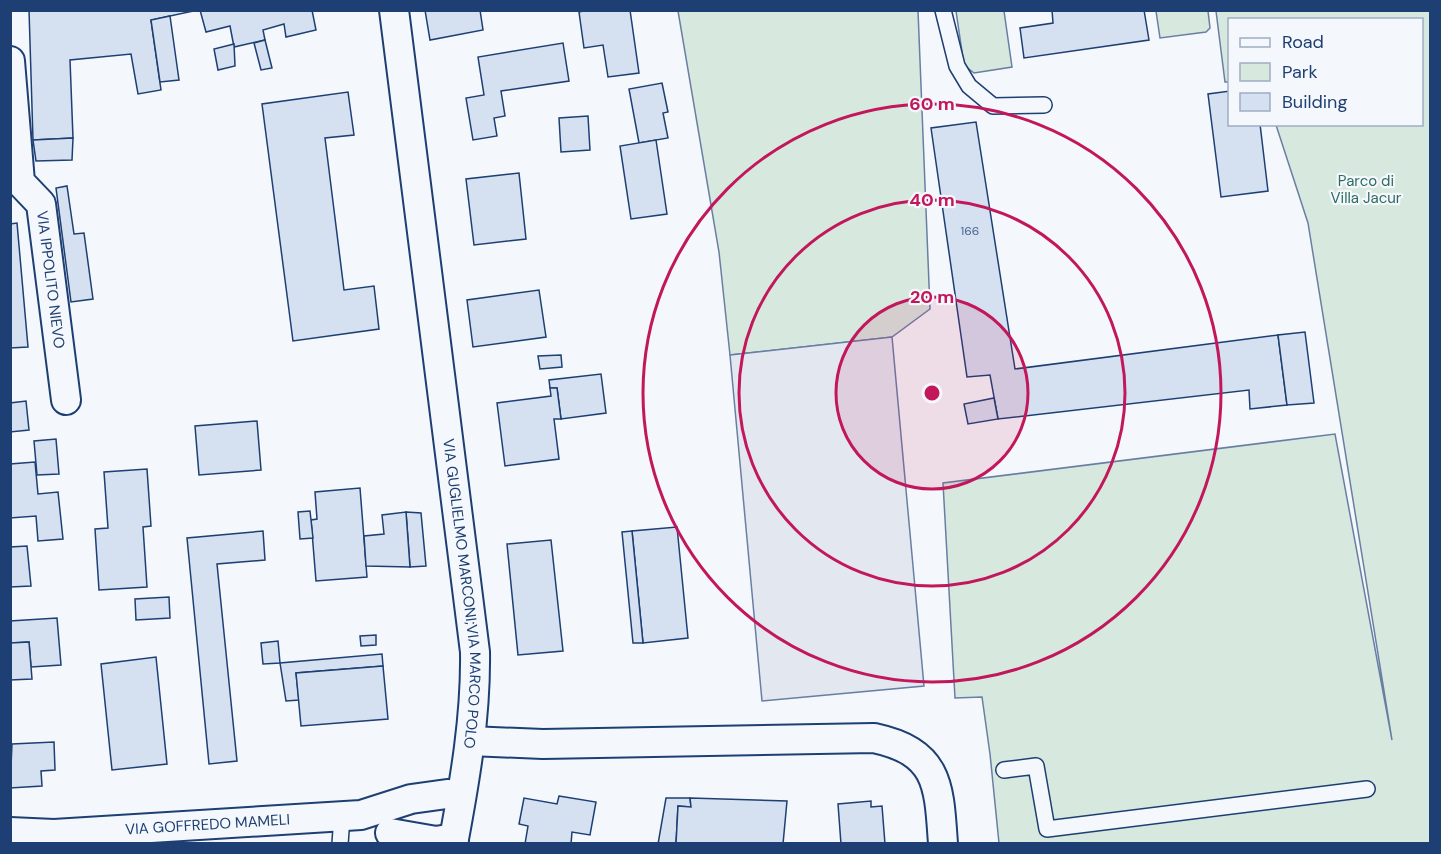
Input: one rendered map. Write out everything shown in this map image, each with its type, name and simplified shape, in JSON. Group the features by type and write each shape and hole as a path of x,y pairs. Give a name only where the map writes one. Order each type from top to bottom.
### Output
{"street":[{"name":"VIA GUGLIELMO MARCONI;VIA MARCO POLO","path":"394,10 475,652 476,690 470,741 543,744 874,738 892,742 927,763 935,781 943,843"},
{"name":"VIA IPPOLITO NIEVO","path":"10,61 20,182 41,204 66,400"},
{"path":"350,824 395,838 454,841 470,741"},
{"name":"VIA GOFFREDO MAMELI","path":"10,832 54,834 350,824 411,799 447,794 461,795"}],"lane":[{"path":"943,10 957,66 969,86 993,106 1044,105"},
{"path":"1004,770 1036,766 1047,830 1367,789"}],"green space":[{"path":"678,11 918,11 930,309 892,337 730,355 719,252"},
{"path":"956,11 1004,11 1012,67 974,73 964,65"},
{"path":"1156,11 1208,11 1210,28 1206,32 1160,38"},
{"name":"Parco di Villa Jacur","path":"1216,11 1430,11 1430,843 999,843 982,697 955,698 943,483 1335,434 1392,740 1308,223 1276,126 1423,126 1423,18 1228,18 1228,82 1225,82"}],"shaded area":[{"path":"892,337 924,686 762,701 730,355"}],"building":[{"path":"29,10 198,10 151,20 161,90 138,94 131,54 70,60 73,138 33,140"},
{"path":"200,10 312,10 316,30 286,37 284,24 263,30 265,40 234,47 230,26 206,32"},
{"path":"425,10 480,10 483,30 430,40"},
{"path":"630,10 639,73 608,77 603,45 584,48 579,12"},
{"path":"1052,10 1144,10 1149,40 1024,58 1020,28 1053,23"},
{"path":"170,16 179,80 160,82 151,20"},
{"path":"265,40 272,68 261,70 254,43"},
{"path":"563,43 569,81 501,91 505,116 494,118 497,136 473,140 466,98 484,95 478,57"},
{"path":"234,44 235,66 218,70 214,49"},
{"path":"662,83 668,112 663,113 668,138 639,143 629,89"},
{"path":"1228,91 1228,126 1260,126 1268,191 1221,197 1208,94"},
{"path":"348,92 354,135 325,138 344,290 374,286 379,329 293,341 262,104"},
{"path":"588,116 590,150 561,152 559,118"},
{"path":"976,122 1015,369 1278,335 1287,405 1250,409 1249,390 998,419 990,375 967,377 931,128"},
{"path":"73,138 72,160 36,161 33,140"},
{"path":"656,140 667,214 631,219 620,146"},
{"path":"519,173 526,239 474,245 466,179"},
{"path":"67,186 74,234 84,233 93,299 71,302 56,188"},
{"path":"17,223 28,347 10,348 10,224"},
{"path":"539,290 546,337 473,347 467,300"},
{"path":"1305,332 1314,403 1287,405 1278,335"},
{"path":"561,355 562,367 540,369 538,356"},
{"path":"601,374 606,413 561,419 557,388 550,388 549,380"},
{"path":"550,388 557,388 561,419 554,419 559,459 505,466 497,403 551,396"},
{"path":"994,398 998,419 968,424 964,404"},
{"path":"26,401 29,430 10,432 10,403"},
{"path":"257,421 261,470 199,475 195,426"},
{"path":"56,439 59,474 37,475 34,441"},
{"path":"35,462 38,494 58,492 63,539 38,541 36,516 10,518 10,464"},
{"path":"147,469 151,526 143,527 147,587 99,590 95,529 108,528 104,472"},
{"path":"360,488 367,577 316,581 311,520 317,519 315,492"},
{"path":"310,511 313,538 300,539 298,512"},
{"path":"406,512 421,513 426,566 410,567"},
{"path":"406,512 410,567 366,566 364,536 384,534 382,515"},
{"path":"677,527 688,638 643,643 632,531"},
{"path":"263,531 265,560 217,564 237,761 209,764 187,538"},
{"path":"632,531 643,643 633,643 622,532"},
{"path":"551,540 563,651 518,655 507,544"},
{"path":"27,546 31,586 10,587 10,547"},
{"path":"169,597 170,618 136,620 135,599"},
{"path":"57,618 61,665 31,667 29,642 10,643 10,621"},
{"path":"376,635 376,645 361,646 360,636"},
{"path":"278,641 280,663 263,664 261,643"},
{"path":"29,642 32,679 10,680 10,643"},
{"path":"382,654 383,666 296,673 299,700 286,701 280,663"},
{"path":"156,657 167,764 112,770 101,664"},
{"path":"383,666 388,719 301,726 296,673"},
{"path":"54,742 55,770 41,771 42,786 10,788 12,744"},
{"path":"559,796 596,802 590,835 572,832 571,844 525,844 528,826 519,824 524,798 557,804"},
{"path":"666,798 690,798 691,807 678,806 676,844 658,844"},
{"path":"690,798 787,801 783,844 676,844 678,806 691,807"},
{"path":"871,801 871,807 882,806 885,844 841,844 838,804"}]}
